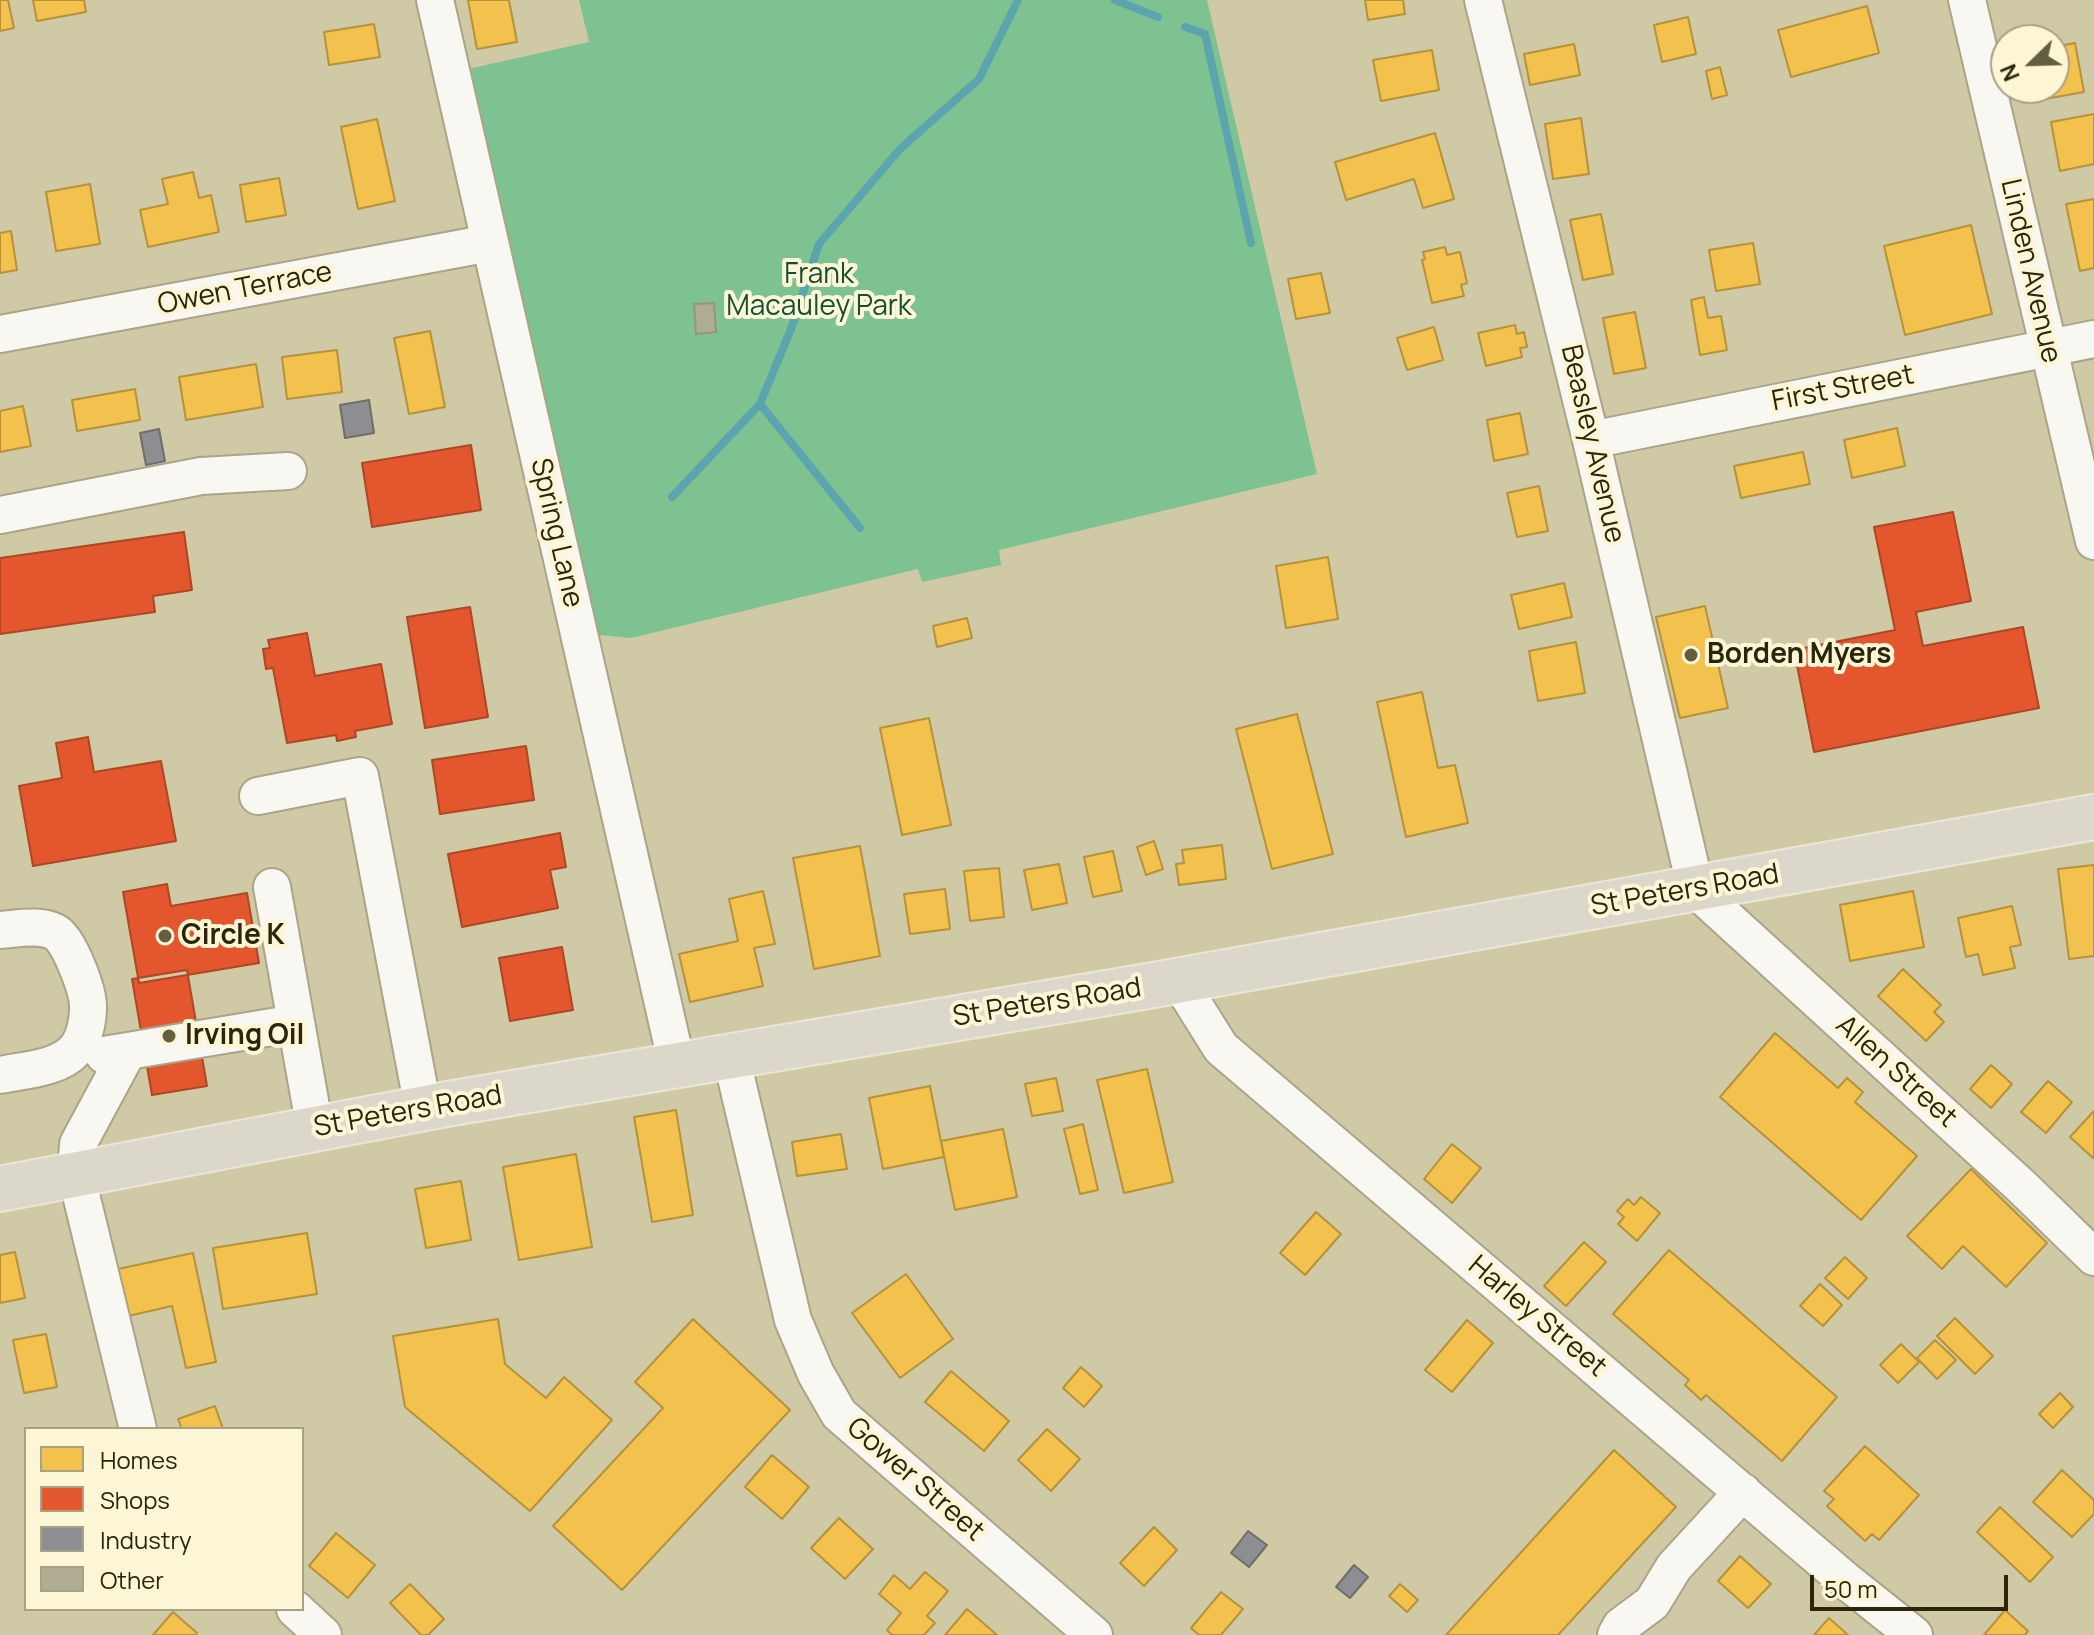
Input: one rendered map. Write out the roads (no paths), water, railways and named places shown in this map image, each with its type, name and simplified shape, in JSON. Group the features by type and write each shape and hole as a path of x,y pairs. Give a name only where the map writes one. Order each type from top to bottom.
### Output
{"main road":[{"name":"St Peters Road","path":"0,1189 423,1108 1179,981 2094,817"}],"street":[{"name":"Spring Lane","path":"435,0 677,1065"},
{"name":"Linden Avenue","path":"1967,0 2094,541"},
{"name":"Beasley Avenue","path":"1495,2 1591,440 1696,890"},
{"name":"Owen Terrace","path":"0,334 490,243"},
{"name":"First Street","path":"1591,440 2094,339"},
{"path":"0,515 201,476 288,471"},
{"path":"258,796 360,776 423,1108"},
{"path":"272,887 315,1129"},
{"name":"Allen Street","path":"1696,890 2021,1186 2094,1257"},
{"path":"0,930 37,927 57,932 69,945 88,998 85,1030 76,1050 56,1063"},
{"name":"Harley Street","path":"1179,981 1221,1048 1845,1580 1914,1635"},
{"path":"0,1075 296,1023"},
{"path":"128,1051 78,1144 76,1174 138,1427"},
{"name":"Gower Street","path":"731,1056 793,1320 816,1374 839,1414 1094,1635"},
{"path":"1616,1635 1621,1626 1652,1603 1674,1567 1743,1492"},
{"path":"297,1611 323,1635"}],"waterway":[{"path":"860,528 760,404 791,329 819,244 900,149 979,79 1018,0"},
{"path":"1115,0 1158,17"},
{"path":"1185,27 1205,34 1251,243"},
{"path":"672,497 760,404"}],"place":[{"name":"Borden Myers","path":"1691,655"},
{"name":"Circle K","path":"165,936"},
{"name":"Irving Oil","path":"169,1036"}],"park label":[{"name":"Frank Macauley Park","path":"819,291"}]}
